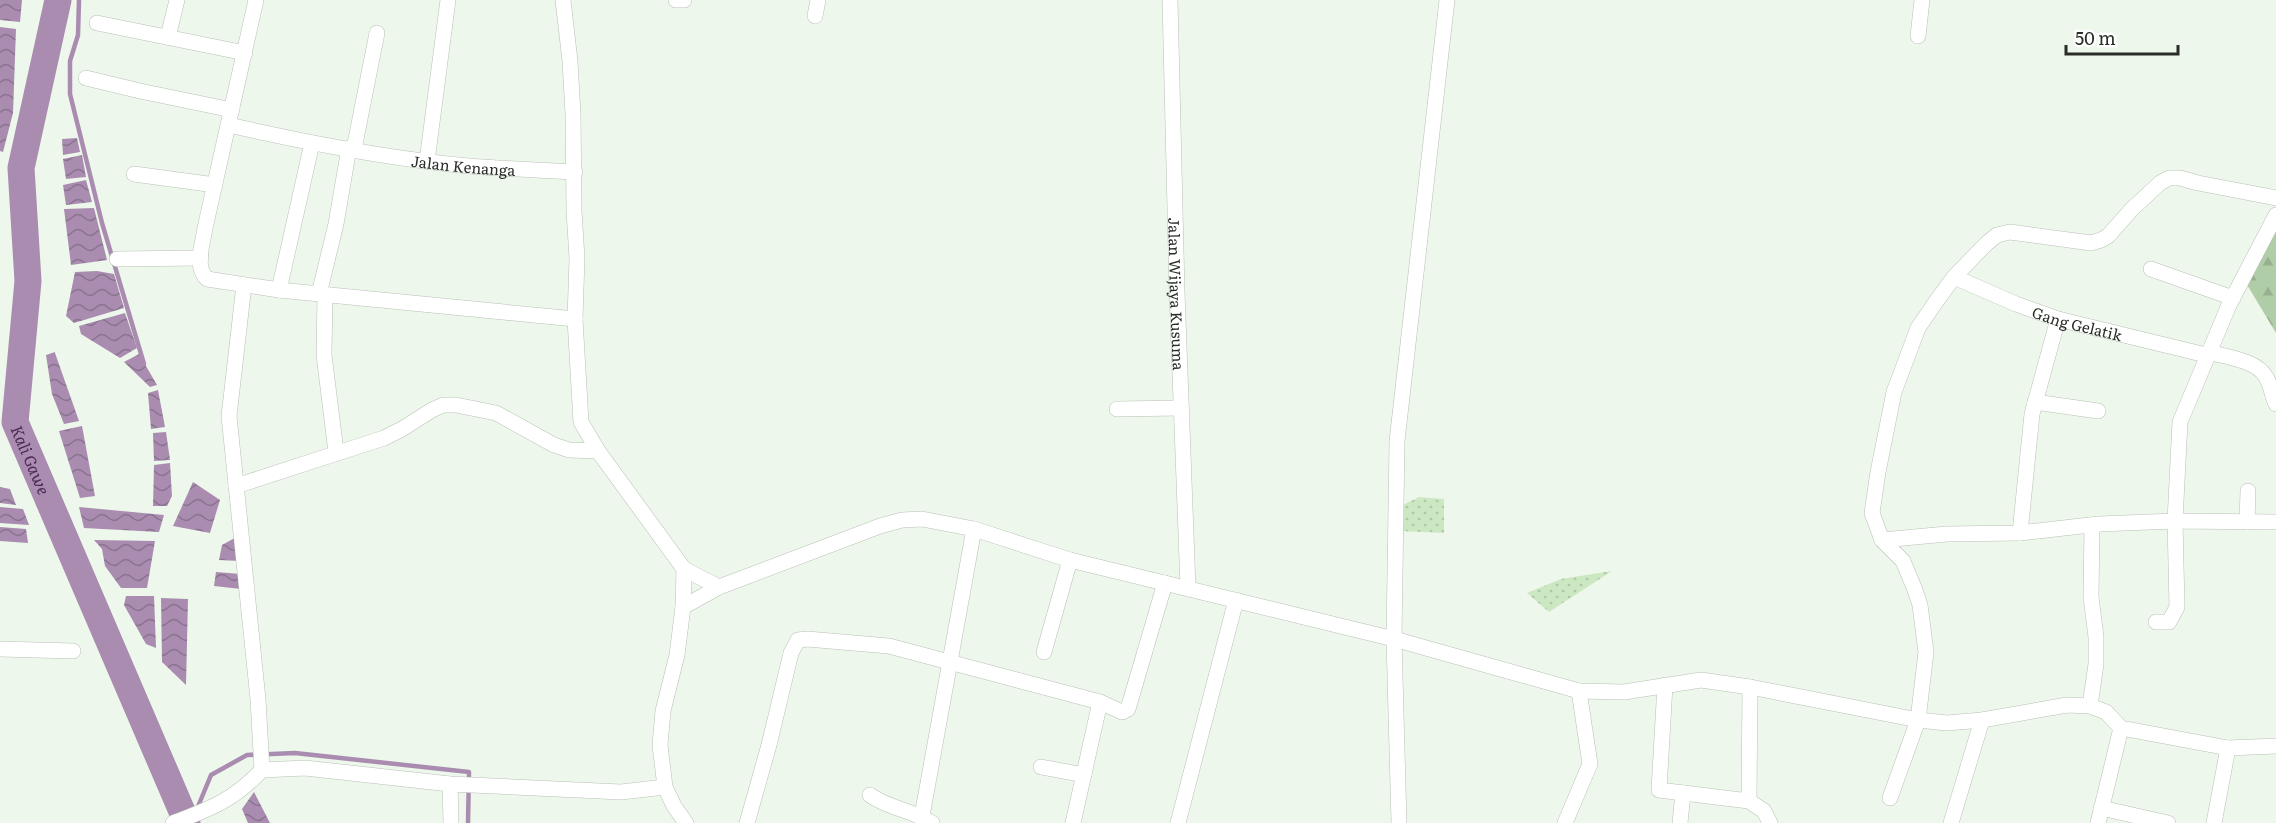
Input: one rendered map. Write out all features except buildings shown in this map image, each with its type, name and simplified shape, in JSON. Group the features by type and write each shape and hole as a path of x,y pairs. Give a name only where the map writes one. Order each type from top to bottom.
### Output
{"street":[{"path":"168,37 177,0"},
{"path":"256,0 205,228 201,271 207,279 322,295 576,319"},
{"path":"427,161 448,0"},
{"path":"562,0 570,61 575,172 573,211 577,258 576,319 581,422 598,451 684,569 719,587"},
{"path":"676,0 684,0"},
{"path":"815,16 818,0"},
{"name":"Jalan Wijaya Kusuma","path":"1170,0 1188,588"},
{"path":"1399,823 1394,639 1397,441 1447,0"},
{"path":"1918,36 1922,0"},
{"path":"97,24 245,53"},
{"path":"336,452 324,355 322,295 377,33"},
{"name":"Jalan Kenanga","path":"86,78 231,118 312,144 469,166 575,172"},
{"path":"279,290 312,144"},
{"path":"134,174 214,185"},
{"path":"1890,798 1918,720 1926,652 1920,605 1903,561 1882,540 1872,513 1894,392 1918,328 1954,277 1997,235 2010,231 2091,243 2101,240 2115,230 2132,209 2160,183 2169,178 2180,178 2276,198"},
{"path":"2156,622 2169,621 2177,607 2175,521 2180,422 2233,298 2276,215"},
{"path":"117,259 201,258"},
{"path":"2151,269 2233,298"},
{"name":"Gang Gelatik","path":"1954,277 2016,304 2058,319 2253,365 2264,372 2276,404"},
{"path":"173,823 218,806 246,787 262,767 229,416 244,285"},
{"path":"2020,533 2028,444 2035,402 2058,319"},
{"path":"2035,402 2098,411"},
{"path":"236,486 393,434 443,405 472,407 496,413 554,446 569,450 598,451"},
{"path":"1117,409 1181,408"},
{"path":"2247,522 2248,491"},
{"path":"683,607 719,587 880,526 902,520 922,519 974,529 1070,560 1394,639 1579,691 1624,692 1701,680 1750,687 1918,720 1947,723 1982,720 2067,705 2090,706 2106,712 2121,728 2228,748 2276,746"},
{"path":"1882,540 1947,534 2020,533 2092,525 2175,521 2276,522"},
{"path":"2090,706 2096,664 2096,637 2091,597 2092,525"},
{"path":"870,795 880,802 927,820 949,663 974,529"},
{"path":"1044,652 1070,560"},
{"path":"684,569 683,607 677,655 660,730 660,754 665,787 686,823"},
{"path":"747,823 769,746 791,653 798,640 889,646 1100,702 1122,712 1128,709 1166,583"},
{"path":"1179,823 1236,600"},
{"path":"0,650 73,651"},
{"path":"1665,685 1659,790 1749,801 1764,811 1770,823"},
{"path":"1749,801 1750,687"},
{"path":"1565,823 1590,764 1579,691"},
{"path":"1073,823 1100,702"},
{"path":"1951,823 1982,720"},
{"path":"2121,728 2100,815 2168,823"},
{"path":"2214,823 2228,748"},
{"path":"1041,766 1084,775"},
{"path":"262,767 305,768 456,784 621,792 665,787"},
{"path":"451,823 456,784"},
{"path":"1680,823 1683,793"}],"green space":[{"path":"2276,217 2276,333 2243,278"},
{"path":"1419,497 1444,499 1444,533 1400,531 1401,506"},
{"path":"1612,571 1549,612 1527,593 1561,579"}],"water":[{"path":"0,0 22,0 20,22 0,20"},
{"path":"0,27 16,29 13,113 3,152 0,151"},
{"path":"77,138 80,152 63,155 62,139"},
{"path":"82,155 86,177 66,179 63,159"},
{"path":"86,180 92,202 66,205 63,185"},
{"path":"94,208 107,260 71,265 64,209"},
{"path":"97,271 114,274 124,308 74,323 66,316 75,272"},
{"path":"125,313 137,348 120,358 81,334 79,326"},
{"path":"55,352 79,421 64,424 52,394 46,355"},
{"path":"139,354 157,385 150,387 124,362"},
{"path":"158,390 165,427 151,429 148,393"},
{"path":"82,426 95,496 80,498 59,431"},
{"path":"166,432 170,460 154,461 153,433"},
{"path":"170,463 172,496 167,506 153,506 154,465"},
{"path":"193,482 220,500 210,533 173,526"},
{"path":"0,487 10,489 16,505 0,503"},
{"path":"0,507 23,509 29,525 0,523"},
{"path":"79,507 164,515 159,532 84,528"},
{"path":"0,527 26,529 28,543 0,541"},
{"path":"240,535 240,561 219,560 222,545"},
{"path":"94,540 155,541 147,588 121,588 105,566 102,549"},
{"path":"216,572 241,574 241,589 214,586"},
{"path":"126,596 154,596 156,648 146,644 124,605"},
{"path":"161,598 188,599 186,685 162,662"},
{"path":"254,792 270,823 248,823 242,809"}],"waterway":[{"name":"Kali Gawe","path":"58,0 21,168 28,281 15,422 187,823"},
{"path":"79,0 78,35 70,61 70,94 102,223 144,364"},
{"path":"197,809 211,775 247,755 295,753 469,772 468,823"}]}
